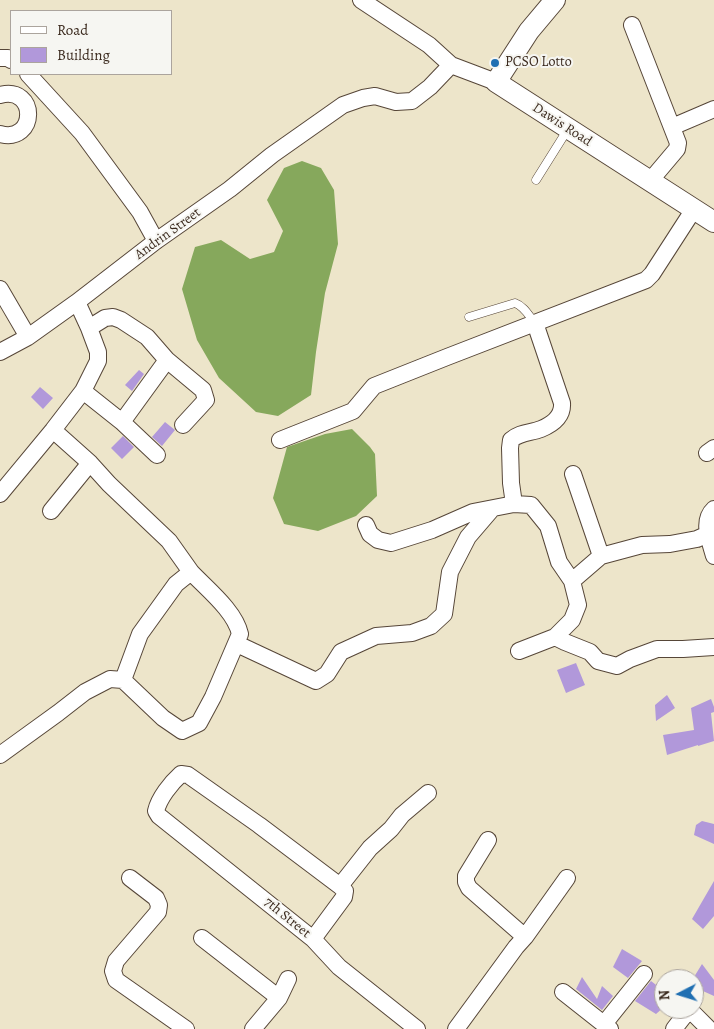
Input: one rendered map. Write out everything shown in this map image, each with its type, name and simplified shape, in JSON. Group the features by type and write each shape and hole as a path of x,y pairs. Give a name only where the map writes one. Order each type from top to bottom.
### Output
{"street":[{"path":"360,0 429,44 451,65 496,82 529,31 555,0"},
{"path":"632,26 678,143 677,149 650,181"},
{"name":"Andrin Street","path":"0,352 28,337 77,302 156,241 230,190 272,155 343,105 375,96 396,102 412,101 430,87 451,65"},
{"path":"29,75 82,133 140,212 156,241"},
{"name":"Dawis Road","path":"496,82 714,222"},
{"path":"24,101 41,89"},
{"path":"0,94 6,93 18,96 27,106 28,113 28,120 21,131 9,136 0,134"},
{"path":"672,127 714,109"},
{"path":"280,440 353,411 374,386 646,280 652,274 694,210"},
{"path":"0,289 28,337"},
{"path":"0,494 83,391 98,361 98,352 77,302"},
{"path":"89,328 106,318 121,320 147,337 167,360 203,390 206,400 183,425"},
{"path":"514,504 511,483 511,440 517,435 542,429 560,417 563,409 535,323"},
{"path":"122,422 167,360"},
{"path":"83,391 122,422 158,455"},
{"path":"0,755 85,692 110,679 123,680 163,718 182,730 199,723 213,697 240,634 234,618 191,572 169,541 109,484 90,463 53,430"},
{"path":"51,511 90,463"},
{"path":"573,474 601,556"},
{"path":"366,525 370,534 378,540 391,543 432,530 473,512 514,504 531,505 548,526 559,562 572,581 578,605 572,620 555,637 519,651"},
{"path":"714,508 708,519 708,534 714,556"},
{"path":"237,644 316,681 326,674 341,652 376,636 412,633 431,626 444,614 450,572 468,536 492,509"},
{"path":"572,581 601,556 642,546 670,544 697,539 708,534"},
{"path":"123,680 140,634 176,584 191,572"},
{"path":"555,637 590,652 598,661 617,666 657,649 714,647"},
{"name":"7th Street","path":"340,886 188,775 181,774 175,779 158,804 156,811 159,816 313,939 339,967 416,1029"},
{"path":"313,939 344,897 344,891 340,886 370,848 402,815 428,793"},
{"path":"488,840 466,876 466,882 469,888 526,937"},
{"path":"130,878 156,898 159,905 158,912 116,961 113,971 116,980 186,1029"},
{"path":"456,1029 526,937 567,878"},
{"path":"202,938 279,998"},
{"path":"563,992 607,1026 644,974"},
{"path":"253,1029 279,998 288,979"},
{"path":"674,1029 682,1018 690,1012 709,1029"}],"lane":[{"path":"536,180 568,129"},
{"path":"469,317 515,303 520,304 535,323"}],"green space":[{"path":"302,161 321,168 334,190 338,244 325,293 311,395 278,416 256,412 219,378 197,340 182,289 195,247 221,240 250,259 274,252 283,231 267,200 284,168"},
{"path":"352,429 375,454 377,496 356,516 318,531 284,524 273,498 287,447 325,434"}],"building":[{"path":"139,370 144,374 132,391 125,385"},
{"path":"40,387 53,398 43,409 31,397"},
{"path":"165,422 175,430 162,446 152,437"},
{"path":"123,436 134,447 122,459 111,448"},
{"path":"576,663 585,685 566,693 557,670"},
{"path":"667,695 675,708 656,721 655,705"},
{"path":"711,699 714,707 714,712 711,713 714,741 667,755 663,735 694,730 691,708"},
{"path":"702,821 714,824 714,844 694,835 696,825"},
{"path":"714,881 714,916 703,929 692,919"},
{"path":"622,949 642,961 628,978 613,967"},
{"path":"702,964 714,980 714,996 704,992 704,969 699,969"},
{"path":"582,977 597,999 602,986 613,996 602,1010 576,989"},
{"path":"651,981 654,983 654,1013 635,1001"}],"place":[{"name":"PCSO Lotto","path":"495,63"}]}
